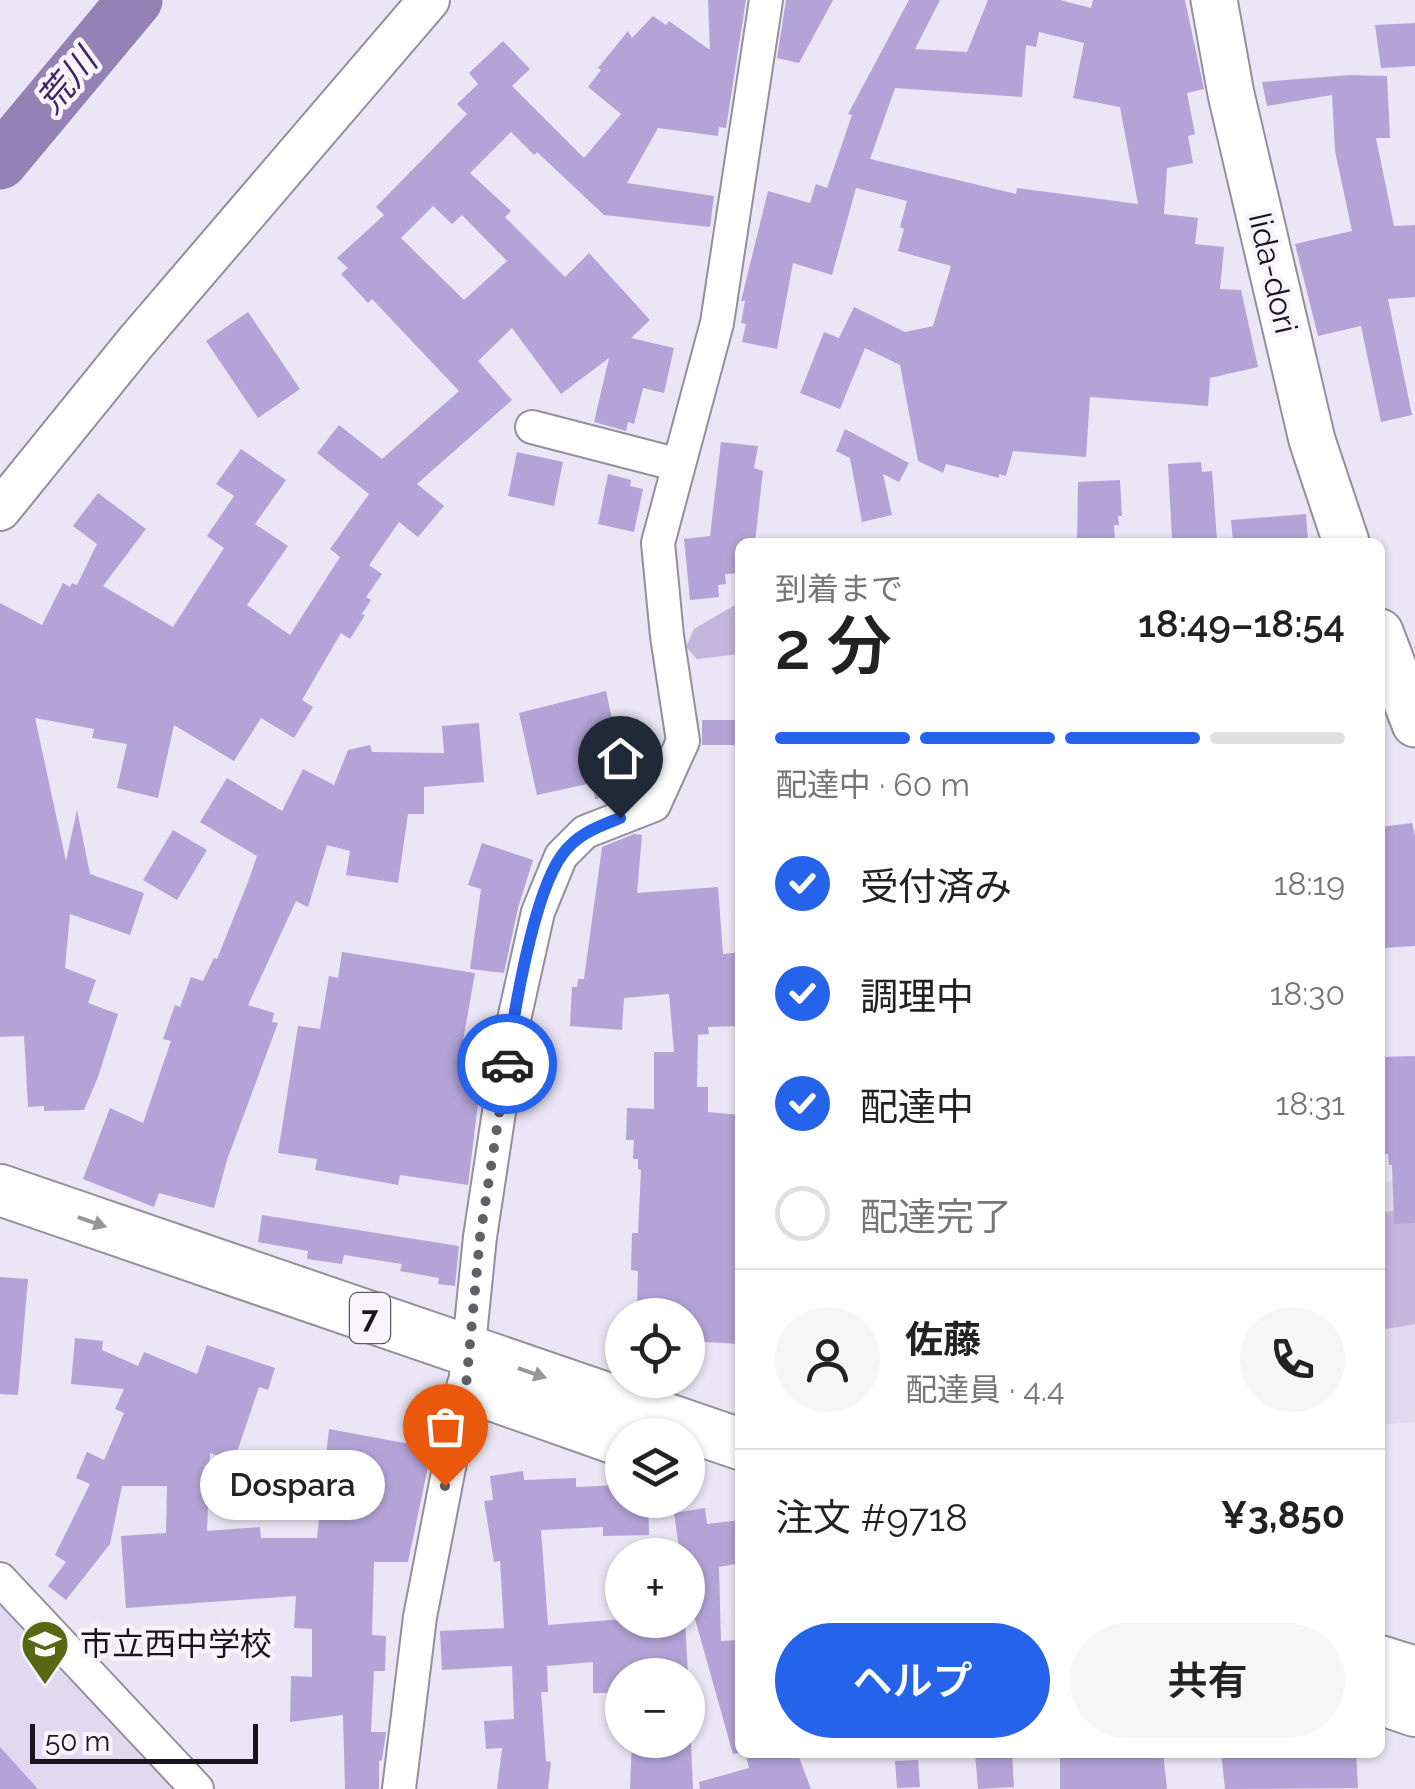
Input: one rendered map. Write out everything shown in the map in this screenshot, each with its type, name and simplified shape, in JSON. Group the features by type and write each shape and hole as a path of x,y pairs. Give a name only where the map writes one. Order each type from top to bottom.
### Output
{"main road":[{"name":"Iida-dori","path":"1214,0 1312,440 1345,538"},
{"path":"1385,645 1415,724"},
{"name":"7","path":"0,1190 468,1369 605,1433"},
{"name":"7","path":"0,1228 468,1369 735,1443"},
{"path":"705,1468 735,1478"},
{"path":"1385,1663 1415,1672"},
{"path":"1385,1701 1415,1711"}],"street":[{"path":"0,510 136,342 430,0"},
{"path":"400,1789 420,1617 468,1369 480,1237 511,1033 538,912 561,856 585,832 654,806 683,741 658,543 717,323 766,0"},
{"path":"532,427 679,465"},
{"path":"0,1579 198,1789"}],"shaded area":[{"path":"735,605 735,655 697,659 686,647 694,629"},
{"path":"1415,1179 1415,1422 1385,1425 1385,1182"},
{"path":"1415,1208 1415,1324 1385,1329 1385,1212"},
{"name":"市立西中学校","path":"0,1584 182,1789 0,1789"}],"building":[{"path":"708,0 746,0 726,128 719,127 718,136 658,128 627,183 714,196 710,227 604,215 511,132 470,173 511,211 505,217 565,277 589,253 650,320 631,338 674,348 664,393 643,388 634,424 628,422 626,431 594,422 609,358 561,394 512,328 478,361 512,400 417,484 444,506 418,537 399,522 369,565 382,574 366,597 371,600 362,614 365,615 350,639 341,633 302,700 313,707 294,738 261,718 234,761 174,725 158,798 117,788 127,744 92,738 94,729 35,718 66,861 77,810 90,874 144,893 130,935 70,914 65,968 96,980 88,1003 118,1014 84,1110 44,1111 44,1106 28,1107 24,1036 0,1037 0,603 42,625 63,583 77,585 97,544 73,526 98,493 146,529 103,586 173,627 224,548 207,536 234,496 216,484 241,449 286,480 255,524 288,546 247,605 290,635 340,557 330,549 369,494 317,453 339,425 382,459 459,391 372,299 368,303 341,274 348,268 337,258 384,215 376,207 467,114 457,104 478,84 469,73 503,41 530,69 512,86 584,158 621,114 588,87 628,31 632,38 653,16 666,25 669,21 710,50","holes":["433,206 452,224 462,215 507,261 464,300 401,238"]},
{"path":"786,0 833,0 799,63 777,58"},
{"path":"909,0 940,0 915,49 967,52 988,0 1060,0 1091,8 1093,0 1185,0 1204,89 1187,93 1195,134 1188,136 1193,163 1167,168 1164,214 1198,218 1195,244 1224,247 1220,289 1241,290 1258,367 1210,378 1208,406 1090,397 1086,457 1013,451 1006,476 999,474 999,478 946,464 943,473 918,461 900,365 865,348 840,409 800,393 824,332 839,338 854,307 905,332 933,326 951,266 898,251 907,201 856,188 832,275 793,263 777,349 742,342 746,324 741,323 745,301 741,301 768,191 810,203 816,184 827,188 852,115 848,114","holes":["1039,32 1084,43 1073,98 1120,107 1138,204 1017,188 1016,194 870,159 895,88 1022,97 1026,45 1036,47"]},
{"path":"1415,23 1415,66 1381,68 1375,25"},
{"path":"1387,76 1390,138 1376,138 1394,226 1415,225 1415,297 1388,299 1412,415 1381,422 1361,326 1318,336 1295,244 1352,231 1335,151 1332,95 1267,106 1262,82"},
{"path":"248,312 300,389 258,418 206,341"},
{"path":"845,429 909,463 899,482 883,474 892,515 862,522 850,458 836,451"},
{"path":"721,442 758,446 754,468 763,471 755,538 735,538 735,573 725,574 726,584 718,585 719,597 690,600 684,539 710,536"},
{"path":"517,452 563,462 554,506 508,496"},
{"path":"1201,462 1202,472 1212,471 1217,538 1172,538 1168,464"},
{"path":"608,474 631,480 630,486 643,489 634,532 598,524"},
{"path":"1120,480 1122,516 1118,516 1119,525 1114,525 1115,538 1077,538 1078,482"},
{"path":"1306,514 1308,538 1233,538 1231,520"},
{"path":"606,691 628,793 595,799 592,783 537,795 519,713"},
{"path":"702,720 735,720 735,745 702,745"},
{"path":"479,723 484,782 424,787 424,814 408,814 398,883 346,875 350,851 327,845 308,907 296,901 248,1005 274,1013 272,1022 278,1023 227,1160 214,1208 159,1193 154,1207 83,1179 110,1108 143,1123 171,1041 163,1039 175,1005 180,1007 191,977 203,981 214,958 217,959 248,882 257,856 200,822 227,778 282,811 303,769 334,785 348,750 370,745 372,752 444,753 442,726"},
{"path":"1412,823 1415,946 1385,948 1385,826"},
{"path":"173,830 207,850 177,900 143,880"},
{"path":"634,834 642,835 637,893 718,887 723,954 735,953 735,1026 708,1027 709,1034 698,1035 697,1087 708,1087 708,1112 735,1115 735,1344 705,1342 705,1298 637,1298 638,1271 631,1270 632,1233 638,1233 641,1170 638,1159 633,1159 634,1140 626,1140 627,1108 654,1109 654,1052 674,1052 669,994 624,998 622,1030 570,1026 572,987 577,987 578,979 584,979 602,847"},
{"path":"482,843 533,860 504,973 470,969 481,889 468,885"},
{"path":"342,952 475,973 463,1041 475,1043 468,1093 479,1095 468,1185 400,1175 398,1185 315,1170 317,1159 278,1153 298,1026 320,1029 329,976 338,978"},
{"path":"1415,1056 1415,1223 1394,1224 1392,1165 1385,1154 1385,1057"},
{"path":"262,1215 459,1246 455,1286 438,1284 439,1278 400,1271 402,1264 344,1255 342,1264 307,1259 308,1251 258,1242"},
{"path":"0,1277 28,1279 18,1395 0,1394"},
{"path":"75,1338 103,1341 102,1350 138,1366 144,1352 197,1374 207,1345 275,1368 268,1390 259,1387 234,1461 210,1453 207,1531 260,1527 261,1538 317,1538 329,1429 432,1448 408,1562 374,1562 372,1635 386,1636 385,1671 374,1671 371,1732 386,1732 379,1761 379,1789 345,1789 343,1715 290,1722 291,1676 312,1677 312,1629 294,1628 296,1596 126,1608 121,1536 166,1533 167,1486 122,1486 110,1544 66,1600 48,1586 66,1562 55,1555 90,1484 76,1478 87,1452 104,1460 124,1413 115,1409 124,1389 71,1384"},
{"path":"523,1471 524,1480 576,1478 576,1487 605,1486 605,1518 649,1518 649,1535 603,1536 603,1527 541,1530 548,1625 605,1620 605,1638 686,1638 687,1658 605,1658 605,1693 593,1693 593,1662 547,1666 548,1692 541,1692 546,1761 551,1762 548,1789 497,1789 502,1748 486,1749 484,1721 514,1719 512,1666 442,1670 440,1631 504,1628 500,1561 494,1562 484,1501 493,1500 490,1476"},
{"path":"705,1508 707,1524 735,1521 735,1564 719,1567 721,1641 735,1640 735,1754 700,1638 705,1638 705,1538 678,1538 675,1518 705,1518"},
{"path":"0,1747 38,1789 0,1789"},
{"path":"631,1758 692,1758 693,1789 630,1789"},
{"path":"746,1758 799,1758 811,1789 700,1789 699,1782 749,1768"},
{"path":"975,1758 1012,1758 1014,1787 978,1789"},
{"path":"1060,1758 1164,1758 1167,1789 1060,1789"},
{"path":"1222,1758 1356,1758 1358,1788 1225,1789"},
{"path":"918,1760 920,1787 897,1788 895,1761"}],"waterway":[{"name":"荒川","path":"0,162 135,0"}],"way so far":[{"path":"445,1486 466,1386 480,1237 507,1064"}],"place":[{"name":"Dospara","path":"445,1486"},
{"name":"市立西中学校","path":"45,1686"}],"route":[{"path":"507,1064 538,912 561,856 585,832 620,818"}]}
